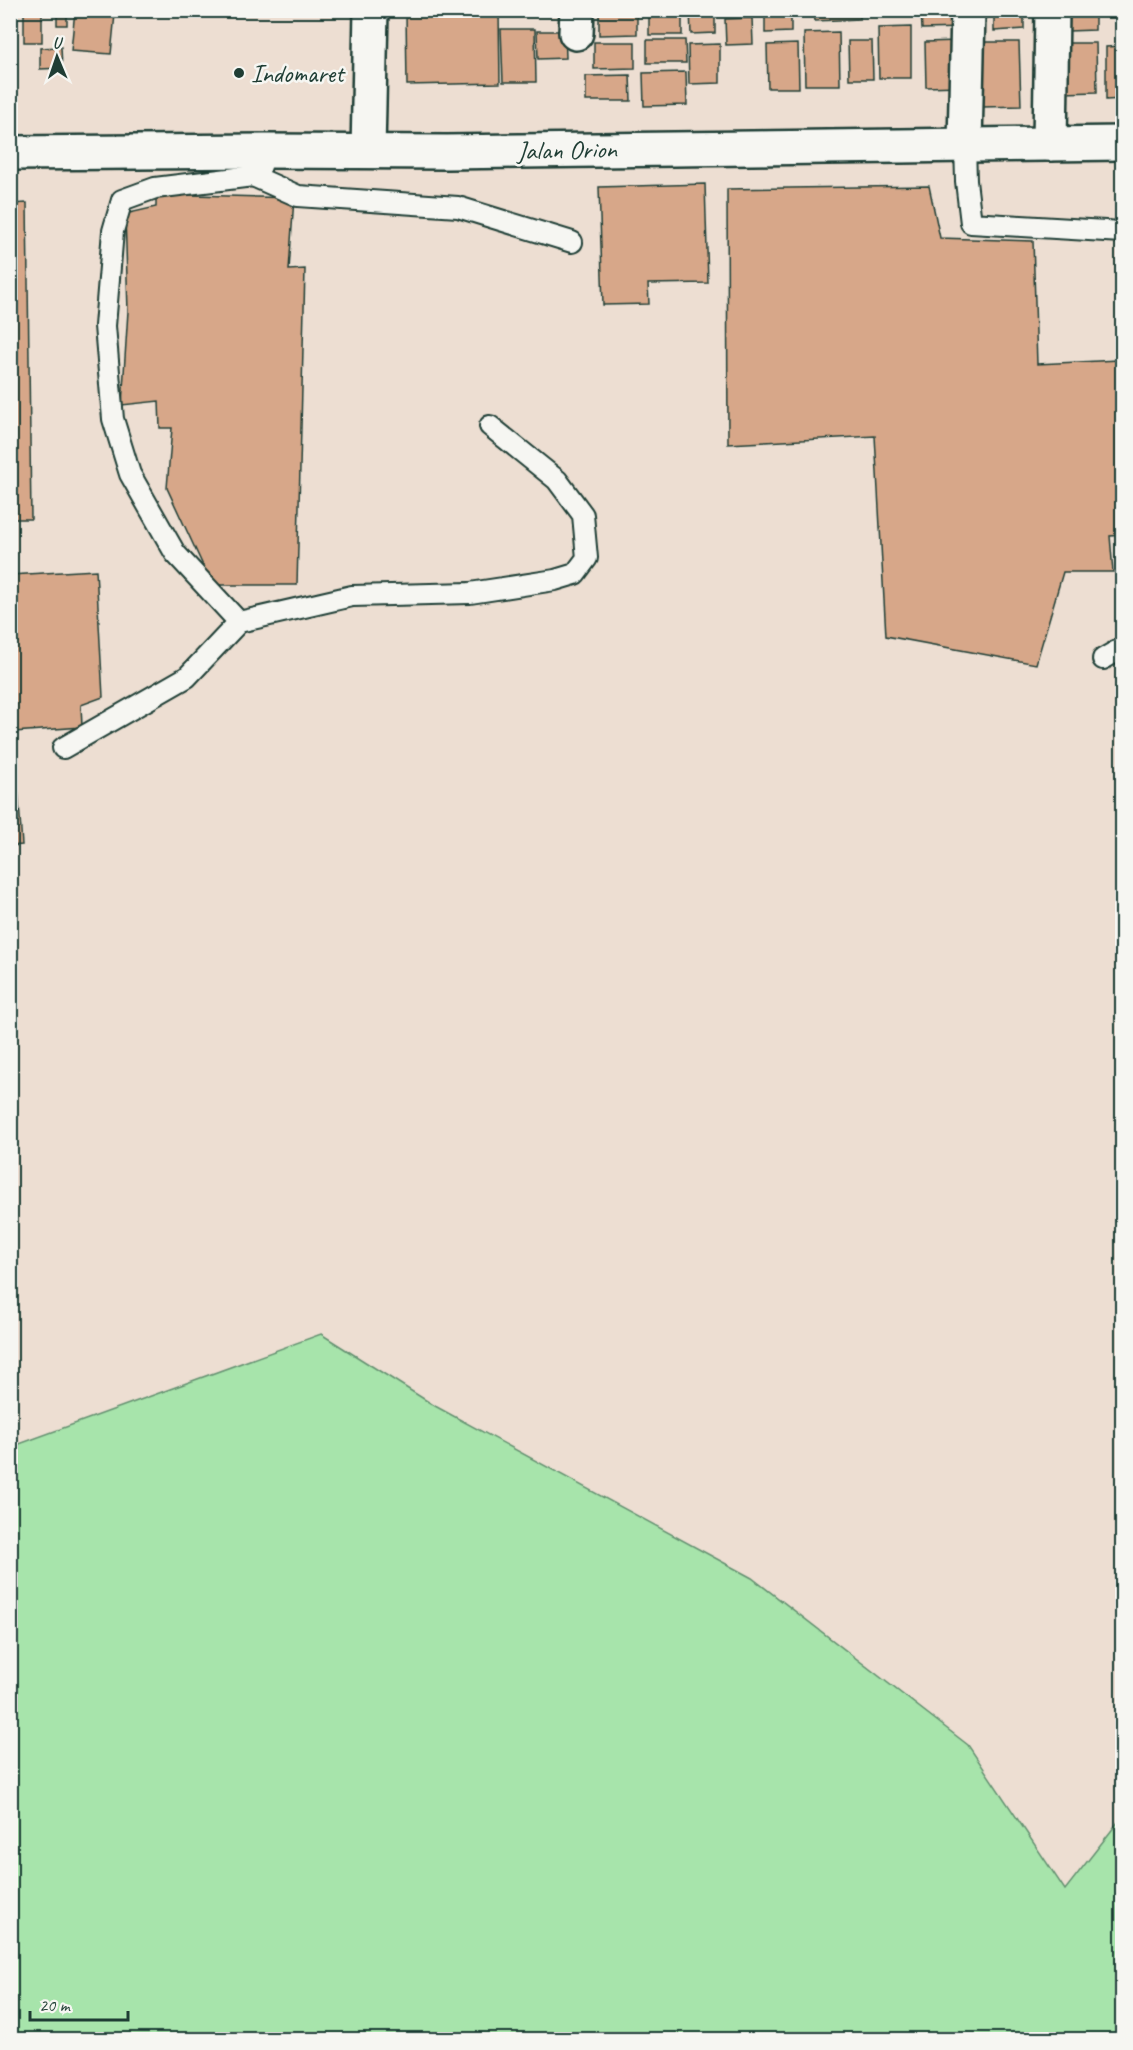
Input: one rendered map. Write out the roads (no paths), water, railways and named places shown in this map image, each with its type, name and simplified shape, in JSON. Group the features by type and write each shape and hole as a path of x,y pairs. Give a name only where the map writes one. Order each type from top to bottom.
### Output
{"main road":[{"path":"368,152 371,10"},
{"path":"965,144 968,10"},
{"path":"1050,144 1052,10"},
{"name":"Jalan Orion","path":"10,153 259,163 368,152 1122,143"}],"lane":[{"path":"965,144 966,181 971,223 1122,232"},
{"path":"239,622 175,553 130,474 113,419 105,326 113,231 122,200 155,188 259,163 298,196 458,207 572,242"},
{"path":"63,748 187,677 239,622 352,596 470,593 555,580 575,574 587,558 583,515 557,480 490,426"},
{"path":"1103,659 1122,648"}],"place":[{"name":"Indomaret","path":"239,73"}]}
